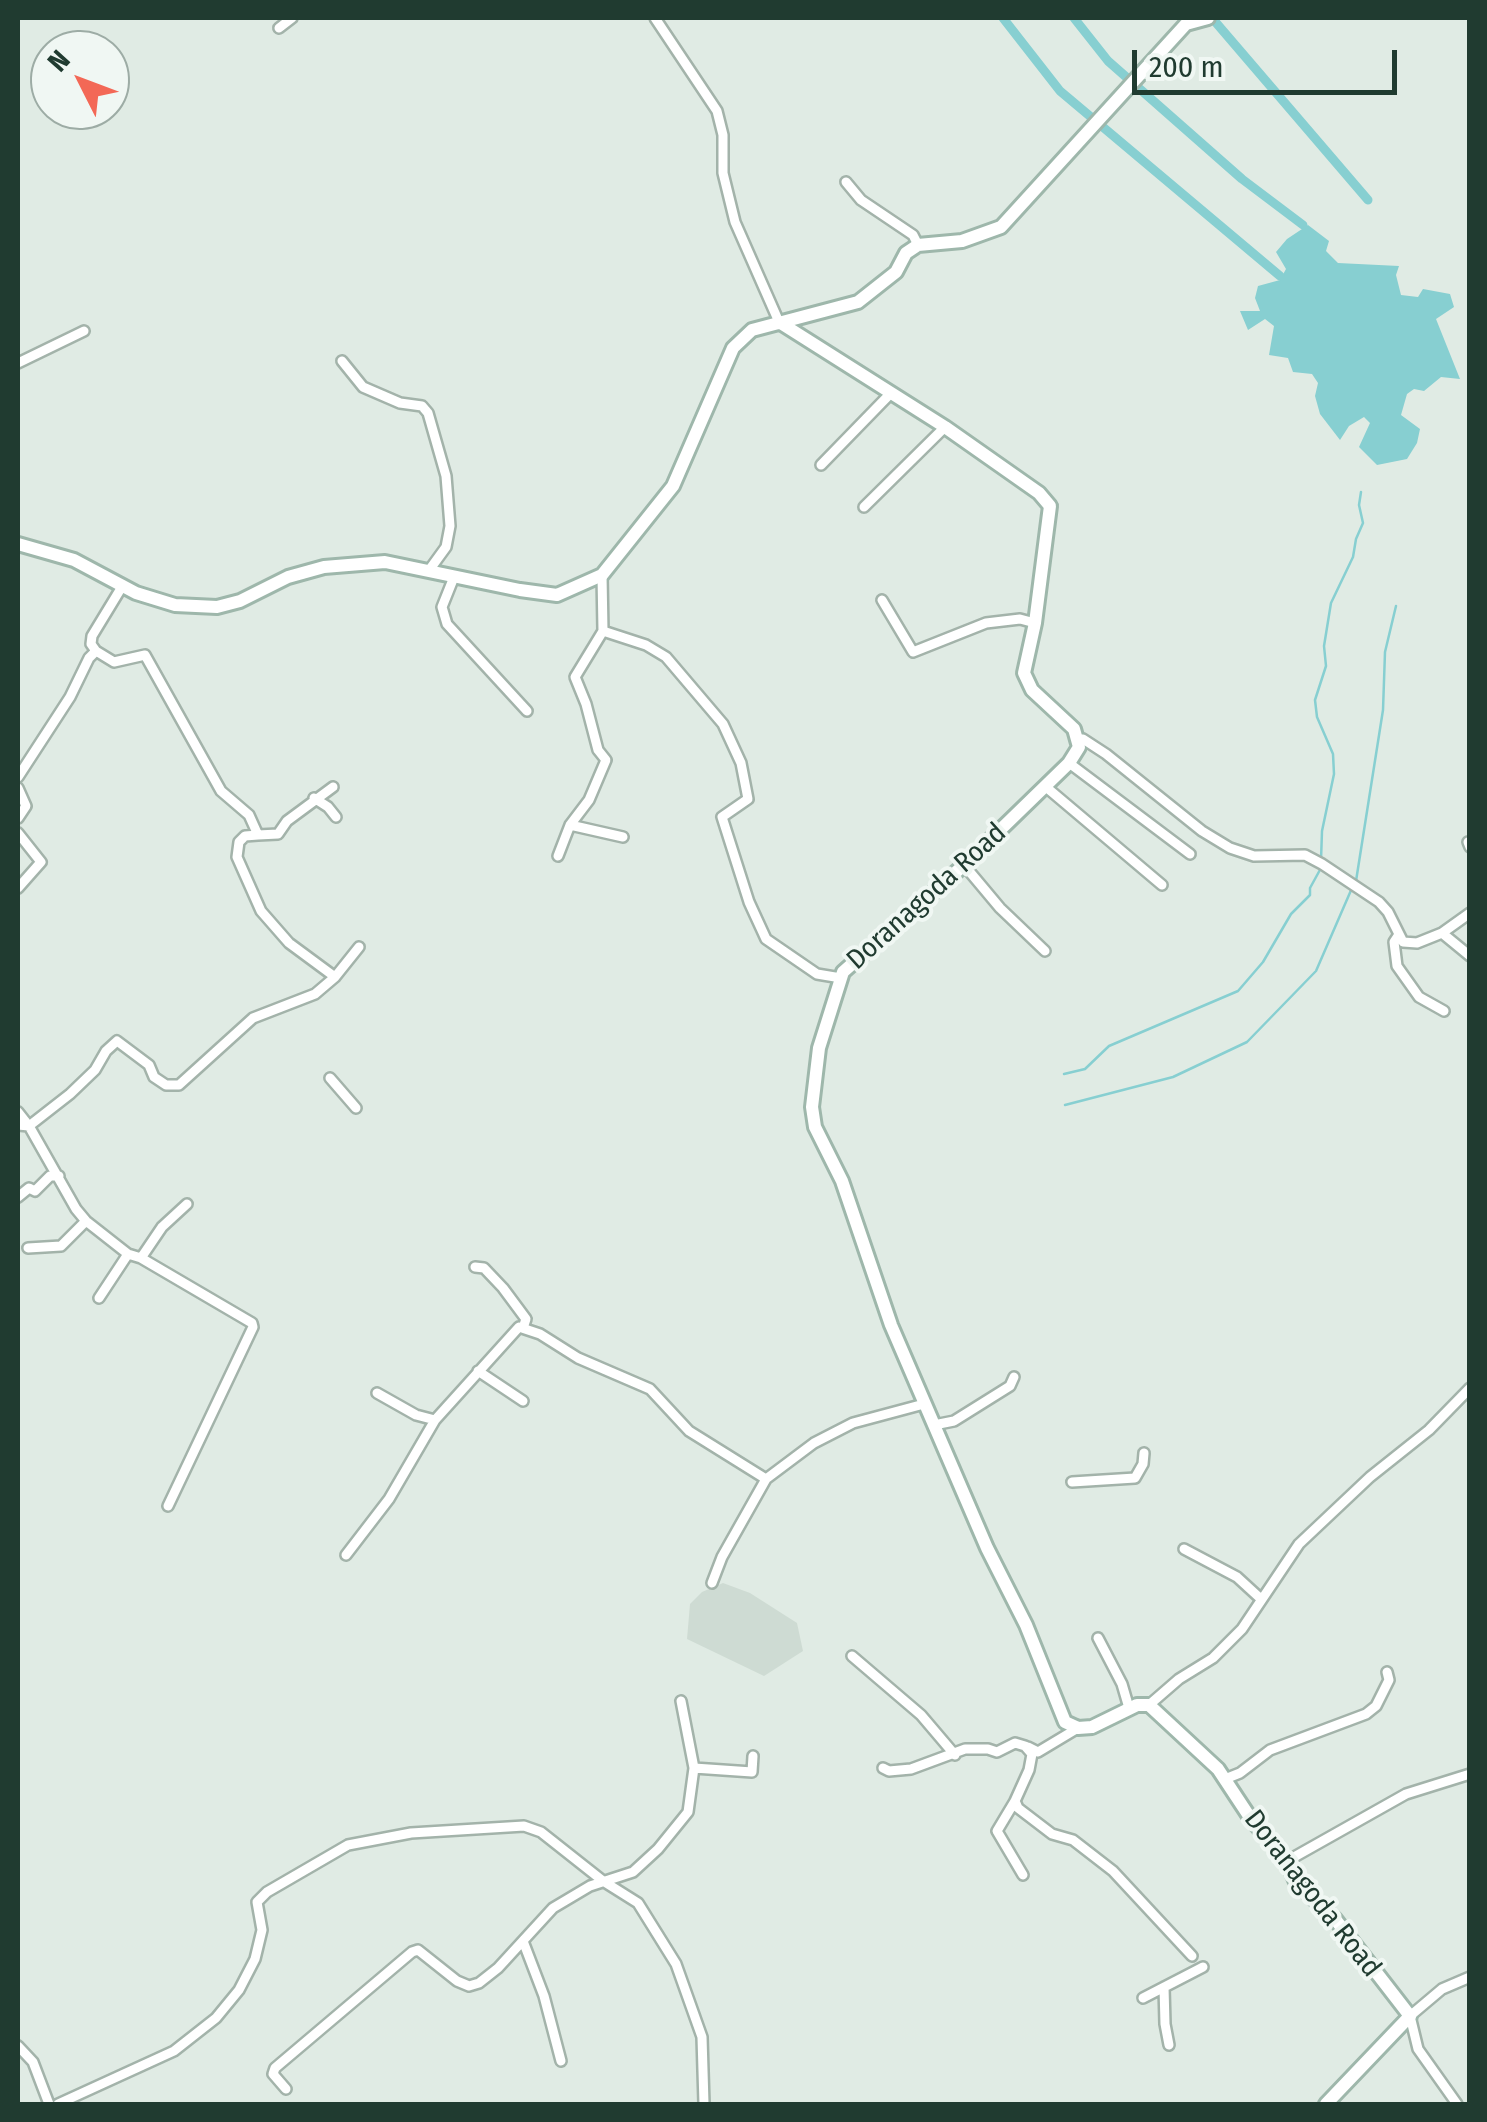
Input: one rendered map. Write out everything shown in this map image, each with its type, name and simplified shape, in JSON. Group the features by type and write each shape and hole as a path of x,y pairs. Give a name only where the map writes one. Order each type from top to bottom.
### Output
{"street":[{"path":"280,28 292,18"},
{"path":"655,18 717,110 723,135 723,172 735,222 779,322 945,428 1039,493 1050,506 1035,623 1024,673 1032,690 1074,729 1077,739 1106,754 1202,832 1254,856 1305,855 1322,864 1378,902 1388,912 1403,942 1417,943 1470,913"},
{"path":"18,544 74,560 136,593 175,605 217,606 240,601 288,576 324,567 385,562 557,595 602,575 673,486 733,348 752,330 858,302 896,272 906,252 918,245 962,241 1001,227 1186,24 1208,18"},
{"path":"846,182 861,200 914,234 918,245"},
{"path":"18,363 84,331"},
{"path":"342,360 363,387 400,403 422,406 428,413 446,476 450,526 446,547 430,570"},
{"path":"822,465 891,393"},
{"path":"864,507 945,428"},
{"path":"558,856 570,824 589,800 606,760 598,750 575,676 604,632 602,575"},
{"path":"454,577 442,607 447,624 527,711"},
{"path":"123,585 91,644 114,662 145,655 221,791 249,815 258,834"},
{"path":"882,600 912,652 986,623 1020,619 1035,623"},
{"path":"604,632 646,645 666,657 723,724 740,763 748,798 722,817 749,902 766,939 816,974 840,978"},
{"path":"18,777 96,651"},
{"name":"Doranagoda Road","path":"1077,739 1079,747 1069,764 880,942 854,960 840,978 818,1048 812,1107 815,1127 842,1181 890,1325 987,1548 1026,1625 1055,1702 1065,1722 1078,1728"},
{"path":"1069,764 1190,854"},
{"path":"334,787 314,798 278,834 245,836 239,842 237,857 261,911 289,943 336,977"},
{"path":"1046,787 1162,885"},
{"path":"18,788 26,806 18,818"},
{"path":"314,798 336,817"},
{"path":"570,824 623,837"},
{"path":"18,833 42,862 18,888"},
{"path":"964,865 1045,952"},
{"path":"1442,932 1470,956"},
{"path":"1398,936 1394,942 1397,966 1419,997 1444,1011"},
{"path":"18,1125 29,1126 83,1082 117,1041 149,1065 154,1076 166,1086 179,1085 253,1018 315,994 336,977 359,947"},
{"path":"330,1078 356,1108"},
{"path":"18,1112 86,1220 128,1254 252,1323 168,1506"},
{"path":"18,1196 29,1188 35,1191 50,1176 59,1176"},
{"path":"141,1258 162,1226 187,1204"},
{"path":"28,1248 62,1246 86,1220"},
{"path":"99,1298 128,1254"},
{"path":"474,1267 484,1268 503,1288 526,1319 523,1328"},
{"path":"346,1556 389,1500 436,1420 519,1327 650,1389 690,1431 766,1479"},
{"path":"478,1371 523,1401"},
{"path":"934,1425 954,1421 1010,1386 1014,1377"},
{"path":"883,1768 911,1769 964,1749 988,1748 997,1752 1015,1743 1038,1752 1078,1728 1092,1727 1137,1704 1149,1706 1179,1679 1214,1658 1242,1628 1300,1544 1370,1477 1429,1430 1470,1388"},
{"path":"377,1393 416,1415 436,1420"},
{"path":"712,1582 766,1479 814,1442 924,1404"},
{"path":"1072,1482 1135,1478 1144,1453"},
{"path":"1184,1549 1237,1577 1261,1599"},
{"path":"1098,1638 1122,1684 1129,1708"},
{"path":"852,1656 921,1715 955,1755"},
{"path":"1225,1778 1240,1773 1270,1750 1366,1714 1376,1706 1389,1680 1387,1672"},
{"path":"286,2090 273,2074 275,2068 412,1952 418,1950 456,1981 469,1986 479,1983 553,1908 581,1890 633,1872 658,1850 688,1812 694,1768 681,1701"},
{"name":"Doranagoda Road","path":"1149,1706 1225,1778 1251,1818 1287,1861 1296,1882 1335,1920 1410,2016"},
{"path":"1023,1875 996,1831 1029,1770 1032,1754 1026,1746"},
{"path":"694,1768 752,1772 754,1756"},
{"path":"1287,1861 1406,1794 1470,1774"},
{"path":"1015,1801 1018,1808 1052,1834 1074,1840 1113,1871 1192,1956"},
{"path":"58,2104 174,2051 204,2027 239,1990 255,1959 262,1930 257,1902 267,1892 348,1845 411,1833 524,1826 540,1832 638,1903 676,1964 702,2037 704,2104"},
{"path":"523,1942 544,1996 561,2061"},
{"path":"1143,1998 1203,1967"},
{"path":"1326,2104 1410,2016 1442,1989 1468,1981"},
{"path":"1164,1986 1169,2046"},
{"path":"1410,2016 1418,2048 1457,2104"},
{"path":"18,2046 34,2062 50,2104"}],"shaded area":[{"path":"723,1583 750,1593 797,1623 803,1651 764,1676 687,1639 690,1604 702,1592"}],"water":[{"path":"1308,225 1329,241 1326,251 1338,263 1399,266 1396,275 1401,295 1418,297 1423,289 1450,294 1454,307 1436,319 1460,379 1441,377 1424,391 1414,389 1407,394 1401,415 1420,429 1407,459 1377,465 1359,447 1370,423 1364,417 1349,426 1340,440 1320,414 1315,396 1318,383 1312,374 1293,372 1288,358 1269,355 1274,326 1265,319 1248,330 1240,311 1260,311 1255,298 1258,286 1280,280 1286,269 1276,252"}],"waterway":[{"path":"1003,18 1060,91 1280,276"},
{"path":"1074,18 1108,61 1242,179 1303,225"},
{"path":"1212,18 1368,200"},
{"path":"1321,860 1322,831 1334,774 1333,754 1317,717 1315,700 1326,666 1324,646 1331,603 1353,557 1363,523 1361,492"},
{"path":"1356,881 1383,710 1385,652 1396,606"},
{"path":"1064,1074 1085,1069 1109,1046 1238,991 1263,962 1291,914 1310,895 1321,868"},
{"path":"1065,1105 1173,1077 1247,1042 1316,971 1352,888"}]}
